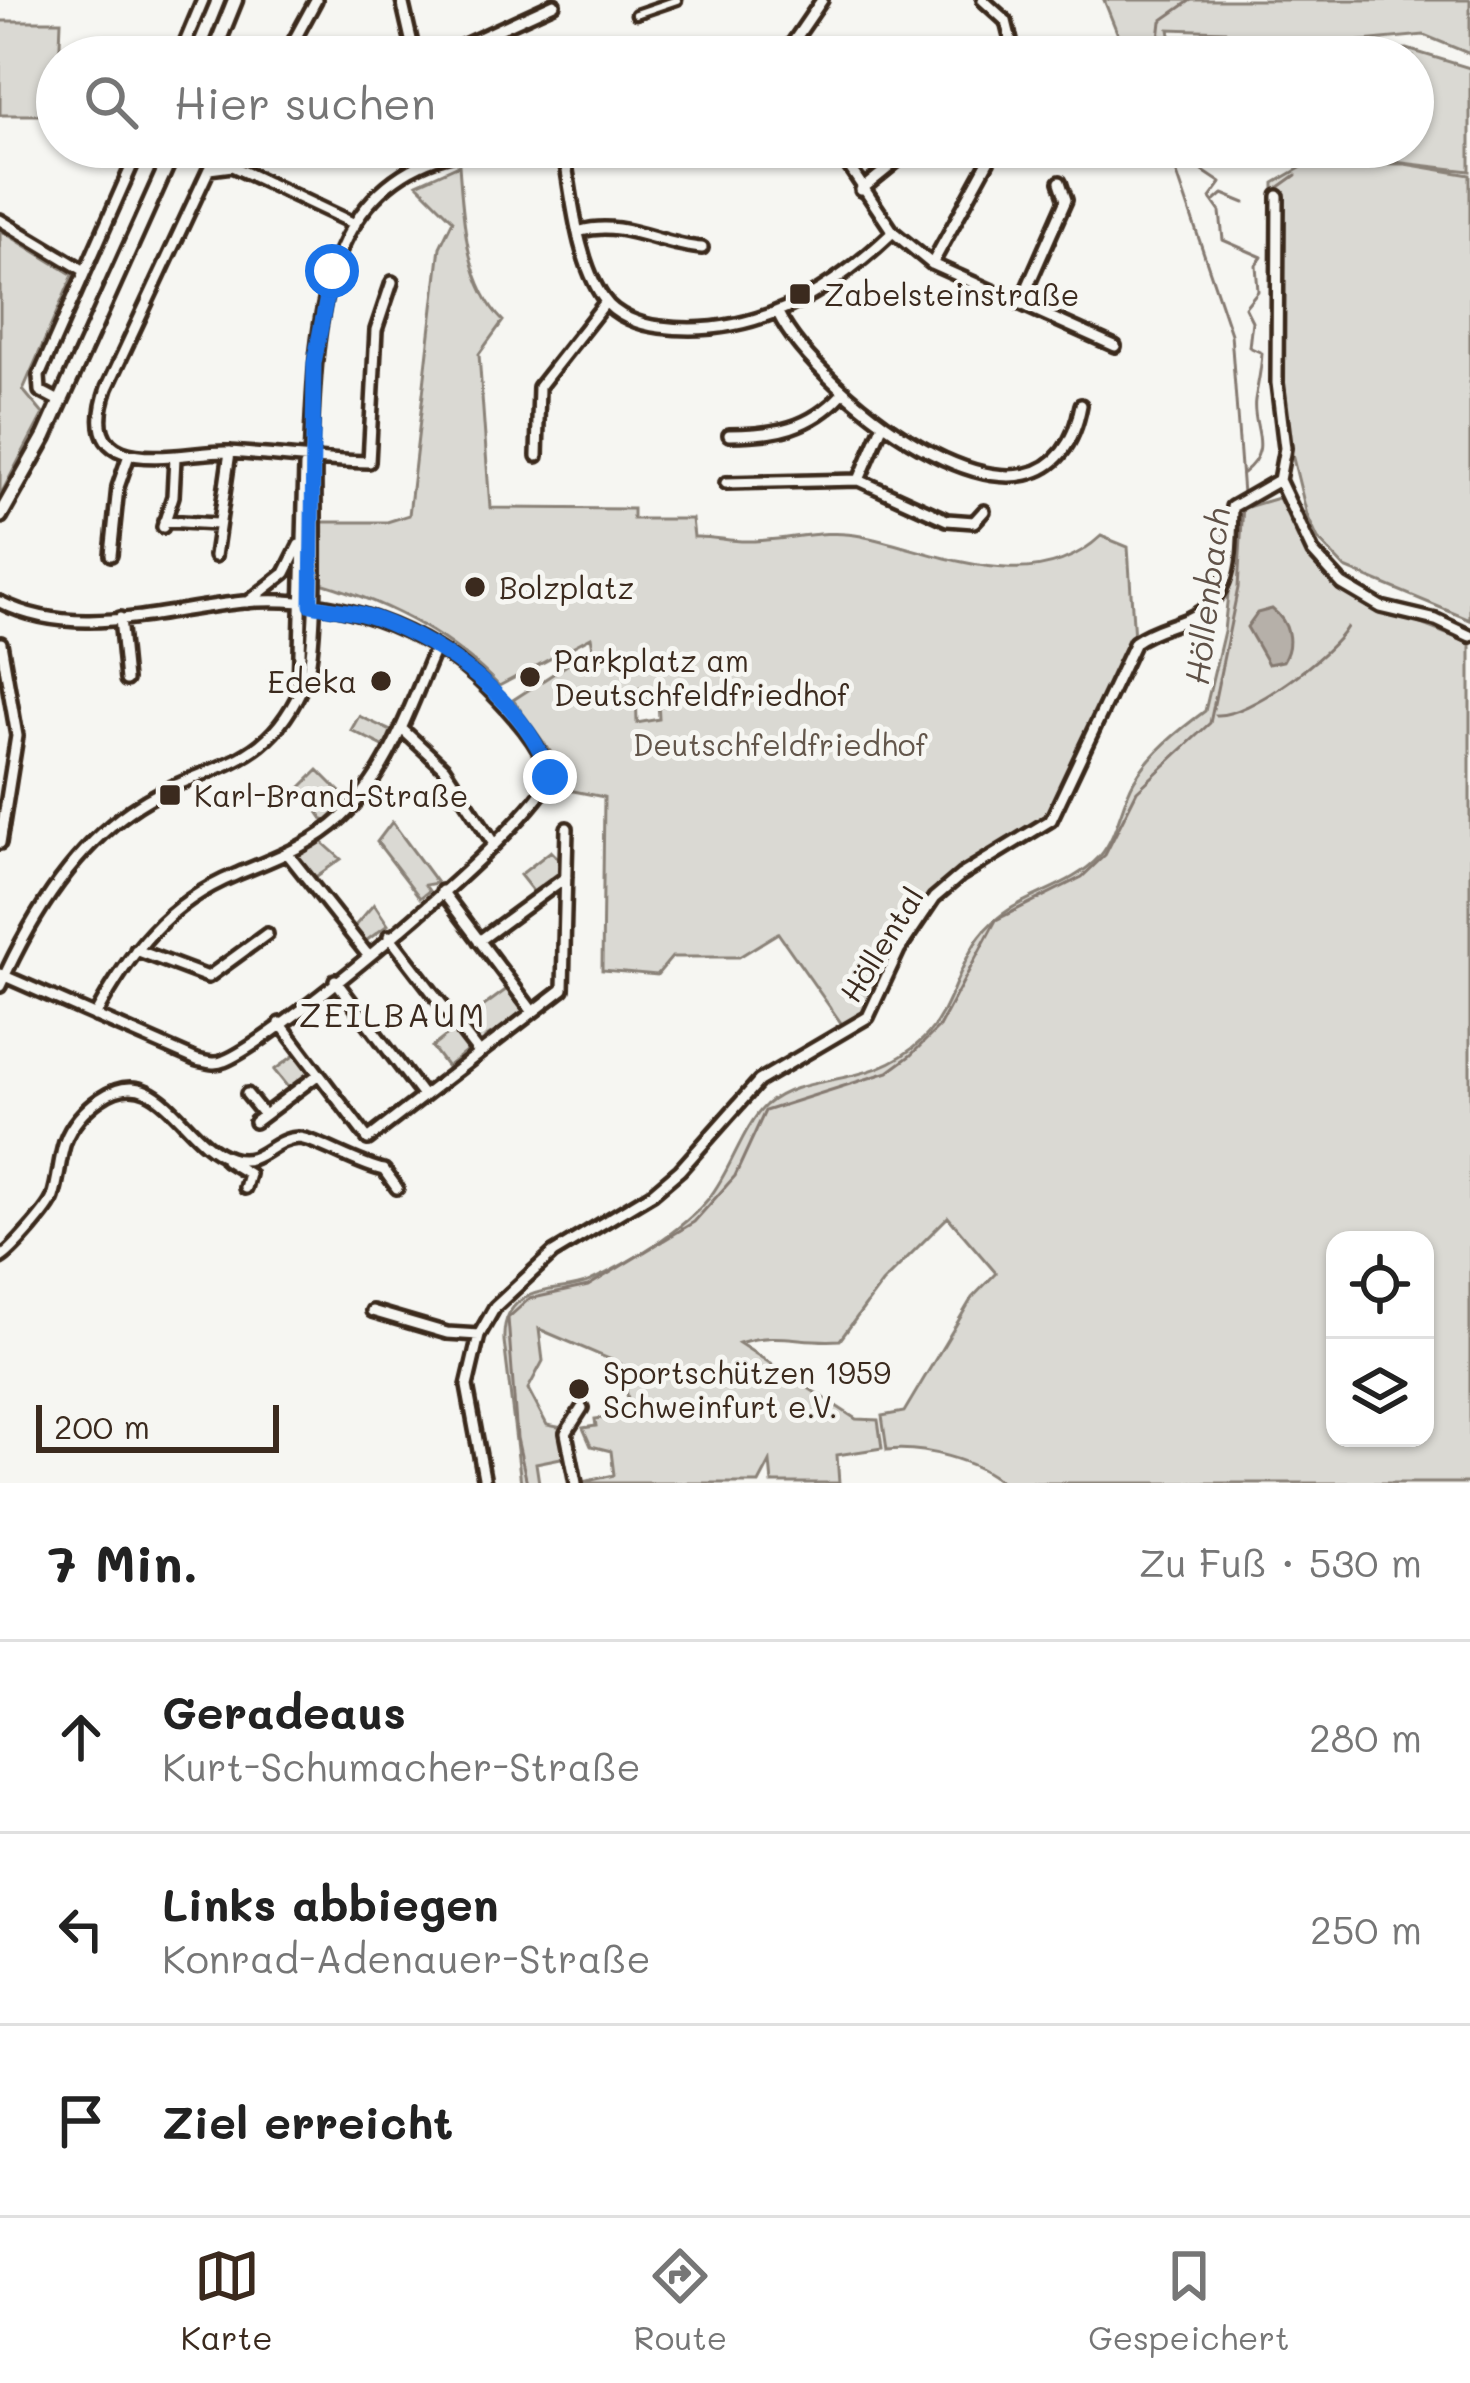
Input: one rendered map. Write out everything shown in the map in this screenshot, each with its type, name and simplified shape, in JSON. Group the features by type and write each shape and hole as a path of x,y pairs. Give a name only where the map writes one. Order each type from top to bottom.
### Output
{"main road":[{"path":"220,36 235,0"},
{"path":"0,516 61,402 166,168"}],"street":[{"path":"188,36 203,0"},
{"path":"296,36 316,0"},
{"path":"402,0 410,36"},
{"path":"636,14 676,0"},
{"path":"797,36 822,0"},
{"path":"983,0 1006,21 1010,36"},
{"path":"484,36 554,4"},
{"path":"61,402 43,394 38,382 131,168"},
{"path":"224,168 205,173 104,398 107,434 129,455 175,458 230,452 369,462"},
{"path":"236,168 356,224"},
{"path":"306,604 305,466 310,459 321,309 356,224 415,168"},
{"path":"568,168 581,231 605,303 640,323 675,329 727,327 778,313 846,274 893,232"},
{"path":"849,168 893,232 932,264 1115,346"},
{"path":"862,190 889,168"},
{"path":"932,264 985,168"},
{"path":"1020,304 1066,200 1060,182"},
{"path":"1278,196 1277,383 1285,448 1279,480 1313,552 1342,584 1381,607 1436,620 1470,636"},
{"path":"0,220 86,271"},
{"path":"581,231 614,225 656,241 702,248"},
{"path":"369,476 376,330 392,282"},
{"path":"537,456 539,387 605,303"},
{"path":"778,313 809,361 882,426 994,477 1013,479 1037,472 1059,455 1074,433 1081,405"},
{"path":"728,435 789,430 824,412 842,394"},
{"path":"860,480 882,426"},
{"path":"215,556 230,452"},
{"path":"111,555 118,488 129,455"},
{"path":"175,458 173,496 163,524 217,524"},
{"path":"2,604 59,619 120,618 248,602 306,604 372,616 435,649 500,701 537,750 549,782 494,844 368,954 280,1023 217,1064 1,979 31,925 104,832 167,789 261,747 285,723 299,691 306,604 315,467 310,459"},
{"path":"726,483 860,480 947,520 974,521 984,511"},
{"name":"Höllental","path":"485,1483 467,1401 478,1335 495,1307 531,1270 680,1170 759,1081 868,1017 899,950 934,898 961,875 1052,820 1135,642 1196,616 1223,593 1232,507 1279,480"},
{"path":"248,602 285,573 303,533"},
{"path":"120,618 126,680"},
{"path":"0,843 8,741 17,736 1,643"},
{"path":"95,1016 136,950 178,905 319,837 353,805 402,729 435,649"},
{"path":"402,729 440,762 494,844"},
{"path":"280,1023 368,1138 563,989 567,828"},
{"path":"287,853 368,954"},
{"path":"479,941 566,877"},
{"path":"442,891 533,1012"},
{"path":"136,950 208,977 267,934"},
{"path":"389,936 479,1053"},
{"path":"335,980 423,1096"},
{"path":"247,1094 259,1119 319,1074"},
{"path":"0,1258 19,1245 48,1207 72,1128 108,1094 135,1090 155,1094 222,1156 250,1174 245,1188"},
{"path":"222,1156 251,1161 289,1140 304,1138 347,1161 384,1170 397,1188"},
{"path":"372,1311 447,1333 478,1335"},
{"path":"576,1483 566,1433 582,1408"}],"green space":[{"path":"1104,0 1470,0 1470,54 1424,35 1228,36 1225,31 1169,29 1170,36 1119,36"},
{"path":"0,21 61,21 60,36 36,36 36,115 0,115"},
{"path":"1434,57 1470,68 1470,171 1434,167"},
{"name":"Deutschfeldfriedhof","path":"459,168 473,268 503,321 479,354 490,508 633,509 633,519 692,519 694,537 749,541 847,534 953,560 1015,568 1046,565 1074,555 1101,536 1128,547 1134,639 1052,810 1020,839 940,886 898,944 877,995 846,1030 778,933 739,957 672,957 657,975 602,970 604,797 558,788 557,761 513,700 593,648 591,637 499,686 460,651 417,623 321,583 321,522 387,522 409,515 440,247 453,220 417,184","holes":["636,688 647,688 648,699 658,700 659,719 637,723"]},
{"path":"1300,168 1429,168 1470,175 1470,620 1345,568 1318,539 1307,515 1273,377 1274,183"},
{"path":"0,230 73,275 23,390 43,414 0,496"},
{"path":"1281,497 1334,584 1356,599 1470,643 1470,1483 1002,1483 948,1456 887,1450 882,1416 904,1412 972,1298 996,1273 948,1217 882,1283 840,1340 766,1338 739,1343 856,1419 878,1420 882,1448 837,1455 839,1483 772,1483 770,1462 759,1483 578,1483 614,1475 611,1451 591,1446 583,1428 596,1426 595,1419 631,1414 621,1364 539,1329 543,1361 528,1389 547,1425 563,1428 566,1457 536,1463 539,1483 521,1483 504,1341 512,1309 535,1293 583,1284 605,1274 684,1222 717,1187 758,1114 782,1094 882,1066 923,1039 947,1003 972,948 993,922 1100,856 1141,771 1205,711 1224,631 1237,510"},
{"path":"359,716 391,731 385,747 351,730"},
{"path":"318,770 348,800 325,822 301,787"},
{"path":"392,822 437,883 425,885 429,891 420,898 377,842"},
{"path":"321,841 341,859 314,878 296,855"},
{"path":"551,851 563,863 563,873 535,894 520,875"},
{"path":"374,904 388,925 363,943 353,928"},
{"path":"511,986 525,1013 485,1038 483,1046 461,1023"},
{"path":"455,1029 471,1048 447,1067 432,1047"},
{"path":"299,1052 312,1074 290,1090 274,1070"}],"shaded area":[{"path":"1272,609 1289,640 1283,661 1268,664 1247,627 1257,613"}],"waterway":[{"name":"Höllenbach","path":"1159,36 1161,21 1191,0"},
{"name":"Höllenbach","path":"1175,168 1231,334 1243,494"},
{"path":"1204,168 1221,183 1210,198 1220,212 1223,240 1262,257 1256,265 1258,291 1245,307 1252,321 1249,347 1262,353 1255,400 1260,446 1253,464 1243,473"},
{"path":"1275,190 1296,175"},
{"path":"1215,201 1223,194 1245,203"},
{"name":"Höllenbach","path":"527,1483 517,1438 508,1318 529,1299 588,1286 694,1222 735,1176 765,1111 888,1072 911,1055 939,1027 996,920 1082,877 1105,855 1137,791 1210,723 1238,588 1243,504"},
{"path":"1390,604 1447,620"},
{"path":"1216,715 1248,706 1288,682 1347,627"}],"place":[{"name":"Zabelsteinstraße","path":"800,294"},
{"name":"Bolzplatz","path":"475,587"},
{"name":"Parkplatz am Deutschfeldfriedhof","path":"530,677"},
{"name":"Edeka","path":"381,681"},
{"name":"Karl-Brand-Straße","path":"170,795"},
{"name":"Sportschützen 1959 Schweinfurt e.V.","path":"579,1389"}],"district":[{"name":"ZEILBAUM","path":"393,1013"}],"route":[{"path":"332,271 314,363 311,605 372,616 449,656 500,701 537,750 550,777"}]}
